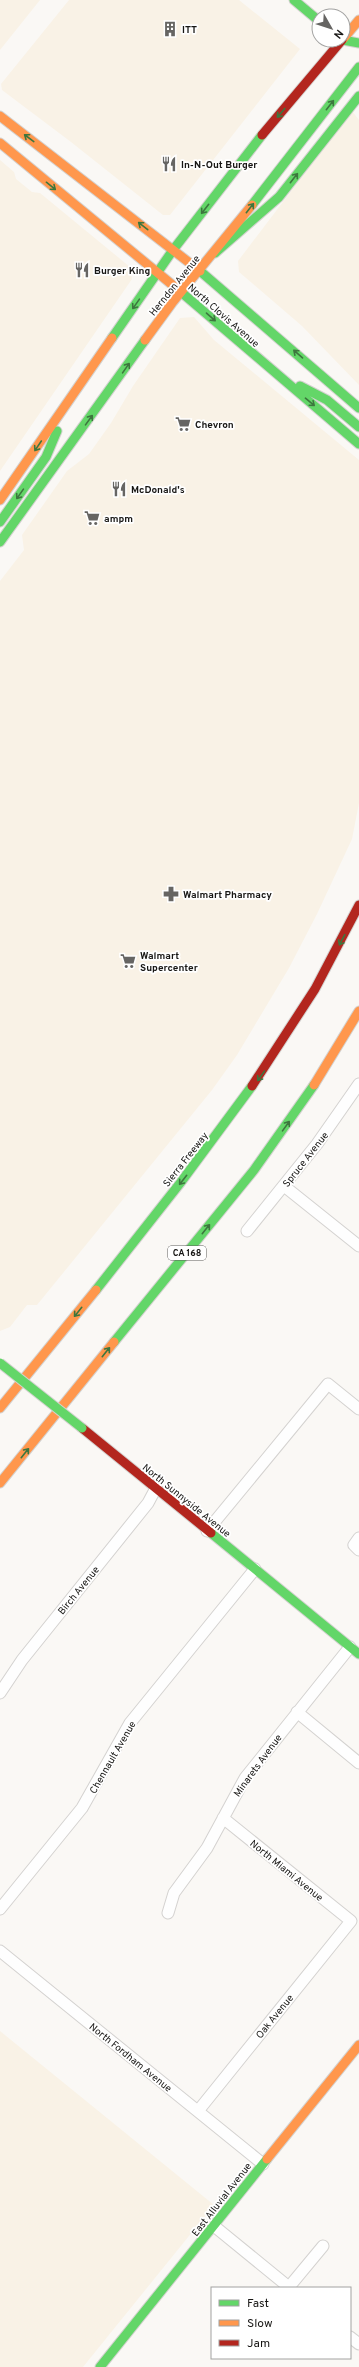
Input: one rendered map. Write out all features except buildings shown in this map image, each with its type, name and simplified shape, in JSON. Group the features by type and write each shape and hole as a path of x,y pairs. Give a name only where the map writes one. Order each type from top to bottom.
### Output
{"main road":[{"path":"294,0 311,14"},
{"name":"Herndon Avenue","path":"351,30 359,20"},
{"name":"Herndon Avenue","path":"0,500 173,250 254,145 336,48"},
{"name":"Herndon Avenue","path":"0,542 181,292 215,253 359,67"},
{"path":"215,253 279,197 359,96"},
{"name":"North Clovis Avenue","path":"0,116 72,170 200,271 359,408"},
{"path":"0,128 27,147 72,170"},
{"name":"North Clovis Avenue","path":"0,143 158,272 359,444"},
{"path":"279,376 327,400 359,427"},
{"path":"0,522 46,457 71,398"},
{"name":"Sierra Freeway","path":"0,1408 223,1130 274,1057 321,980 359,905"},
{"name":"CA 168","path":"0,1483 254,1170 302,1103 359,1011"},
{"name":"North Sunnyside Avenue","path":"0,1363 355,1650"},
{"name":"East Alluvial Avenue","path":"100,2367 359,2045"}],"street":[{"name":"Spruce Avenue","path":"247,1232 340,1114 359,1084"},
{"path":"284,1186 359,1246"},
{"path":"208,1531 328,1384 359,1409"},
{"name":"Birch Avenue","path":"0,1693 22,1660 148,1503 156,1488"},
{"name":"Chennault Avenue","path":"0,1909 82,1808 130,1723 255,1569"},
{"name":"Minarets Avenue","path":"168,1913 174,1893 207,1848 245,1778 297,1712 355,1650"},
{"path":"297,1712 359,1763"},
{"name":"North Miami Avenue","path":"223,1818 351,1921"},
{"name":"Oak Avenue","path":"198,2111 351,1921"},
{"name":"North Fordham Avenue","path":"0,1950 263,2164"},
{"path":"214,2226 289,2287"},
{"path":"291,2287 323,2246"},
{"path":"351,2338 359,2344"}],"shaded area":[{"path":"0,0 40,0 0,50"},
{"path":"69,0 239,0 300,49 170,215 163,215 71,142 2,90 1,84"},
{"path":"352,111 359,120 359,385 302,326 239,272 238,261"},
{"path":"0,160 14,172 16,179 32,192 40,193 130,267 132,279 0,471"},
{"path":"194,317 214,340 359,460 359,803 352,839 317,914 289,968 237,1055 212,1090 37,1305 27,1305 10,1327 0,1331 0,581 24,550 22,535 67,471 89,454 111,423 133,386 180,318"},
{"path":"0,2031 214,2205 83,2367 0,2367"}],"traffic: fast":[{"path":"294,0 311,14"},
{"path":"351,42 359,43"},
{"path":"252,205 359,67"},
{"path":"215,253 279,197 359,96"},
{"path":"112,338 173,250 262,135"},
{"path":"200,271 359,408"},
{"path":"181,292 359,444"},
{"path":"0,542 145,340"},
{"path":"300,386 327,400 359,427"},
{"path":"0,522 46,457 57,431"},
{"path":"114,1342 254,1170 314,1085"},
{"path":"96,1290 181,1182 252,1086"},
{"path":"0,1363 82,1428"},
{"path":"211,1533 359,1654"},
{"path":"100,2367 267,2159"}],"traffic: slow":[{"path":"351,30 359,20"},
{"path":"0,116 200,271"},
{"path":"0,143 181,292"},
{"path":"145,340 172,303 252,205"},
{"path":"0,500 112,338"},
{"path":"314,1085 359,1011"},
{"path":"0,1408 96,1290"},
{"path":"0,1483 114,1342"},
{"path":"267,2159 359,2045"}],"traffic: jam":[{"path":"262,135 335,48"},
{"path":"252,1086 315,989 359,905"},
{"path":"82,1428 211,1533"}],"place":[{"name":"ITT","path":"170,29"},
{"name":"In-N-Out Burger","path":"169,164"},
{"name":"Burger King","path":"82,270"},
{"name":"Chevron","path":"183,424"},
{"name":"McDonald's","path":"119,489"},
{"name":"ampm","path":"92,518"},
{"name":"Walmart Pharmacy","path":"171,894"},
{"name":"Walmart Supercenter","path":"128,961"}]}
